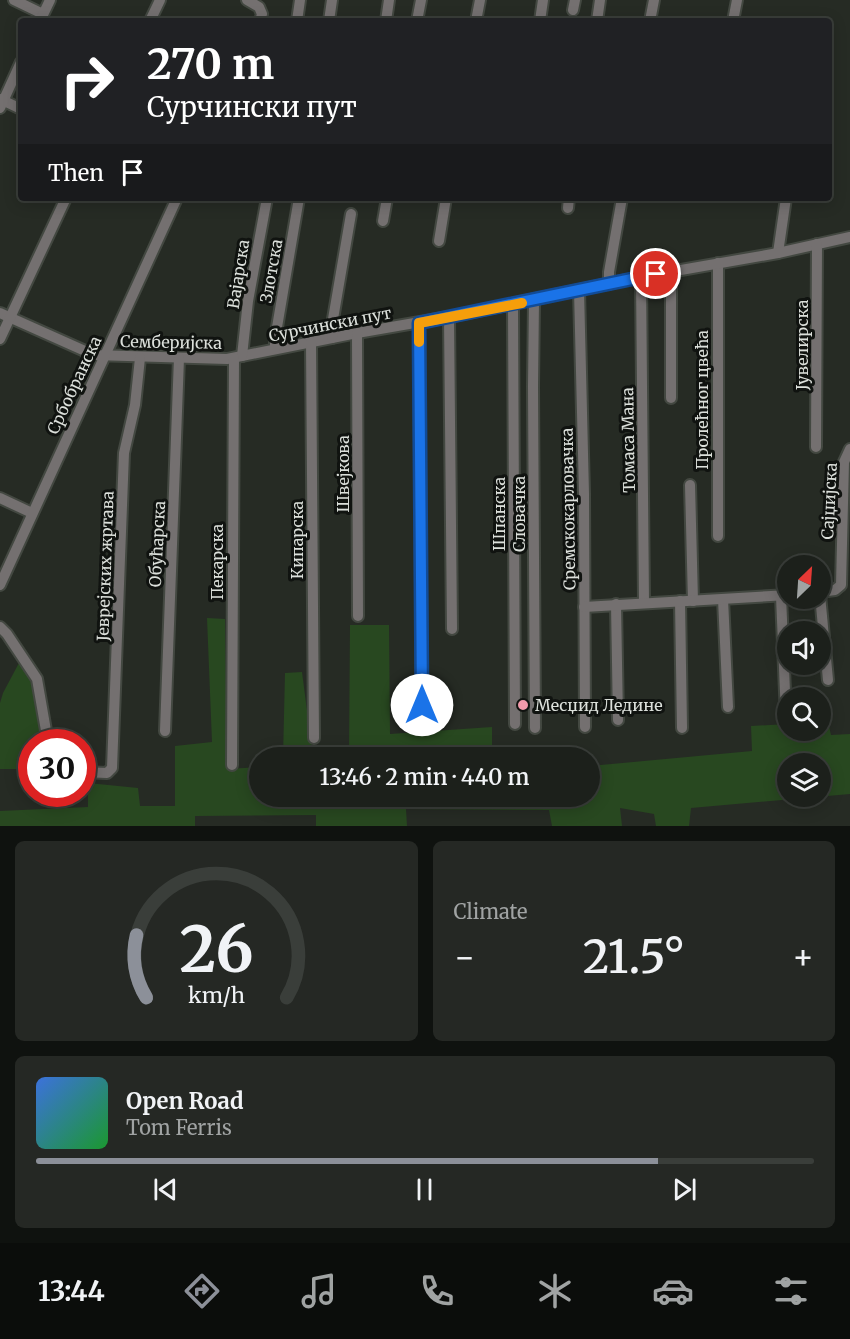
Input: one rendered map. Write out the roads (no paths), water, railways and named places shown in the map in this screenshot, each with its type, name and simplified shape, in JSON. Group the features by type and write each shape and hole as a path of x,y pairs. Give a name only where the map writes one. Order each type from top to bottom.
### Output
{"street":[{"path":"14,0 42,17 50,0"},
{"path":"151,18 160,0"},
{"path":"247,0 259,7 260,16"},
{"path":"297,18 300,0"},
{"path":"329,18 332,0"},
{"path":"386,18 389,0"},
{"path":"418,18 421,0"},
{"path":"477,18 480,0"},
{"path":"540,18 543,0"},
{"path":"597,18 600,0"},
{"path":"651,18 654,0"},
{"path":"734,18 737,0"},
{"path":"18,68 1,103 18,108"},
{"path":"0,339 5,316 64,201"},
{"name":"Србобранска","path":"0,585 176,201"},
{"name":"Вајарска","path":"238,357 266,201"},
{"name":"Злотска","path":"275,349 298,201"},
{"path":"383,221 386,201"},
{"path":"439,241 446,201"},
{"path":"609,284 621,201"},
{"path":"778,253 786,201"},
{"path":"332,338 333,319 351,214"},
{"name":"Сурчински пут","path":"238,357 513,305 670,271 778,253 850,237"},
{"name":"Јувелирска","path":"816,447 817,244"},
{"name":"Пролећног цвећа","path":"718,263 718,536"},
{"path":"670,271 671,398"},
{"name":"Томаса Мана","path":"641,277 644,602"},
{"name":"Сремскокарловачка","path":"579,290 584,494 585,727"},
{"name":"Словачка","path":"534,300 536,728"},
{"name":"Шпанска","path":"513,305 515,724"},
{"name":"Семберијска","path":"5,316 88,353 104,356 238,357"},
{"path":"449,317 452,629"},
{"path":"419,323 422,726"},
{"name":"Швејкова","path":"357,333 358,616"},
{"name":"Кипарска","path":"311,342 314,738"},
{"name":"Пекарска","path":"232,765 238,357"},
{"name":"Јеврејских жртава","path":"96,773 107,773 112,768 124,453 135,405 140,358"},
{"name":"Обућарска","path":"165,731 179,358"},
{"name":"Сајџијска","path":"831,591 841,585 844,472 845,457 850,449"},
{"path":"690,485 693,601"},
{"path":"0,498 32,513"},
{"path":"584,607 777,596"},
{"path":"723,599 728,707"},
{"path":"680,601 682,728"},
{"path":"616,604 618,720"},
{"path":"784,609 786,687"},
{"path":"821,609 828,680"},
{"path":"0,627 37,679 46,729"}],"place":[{"name":"Месџид Ледине","path":"523,705"}]}
